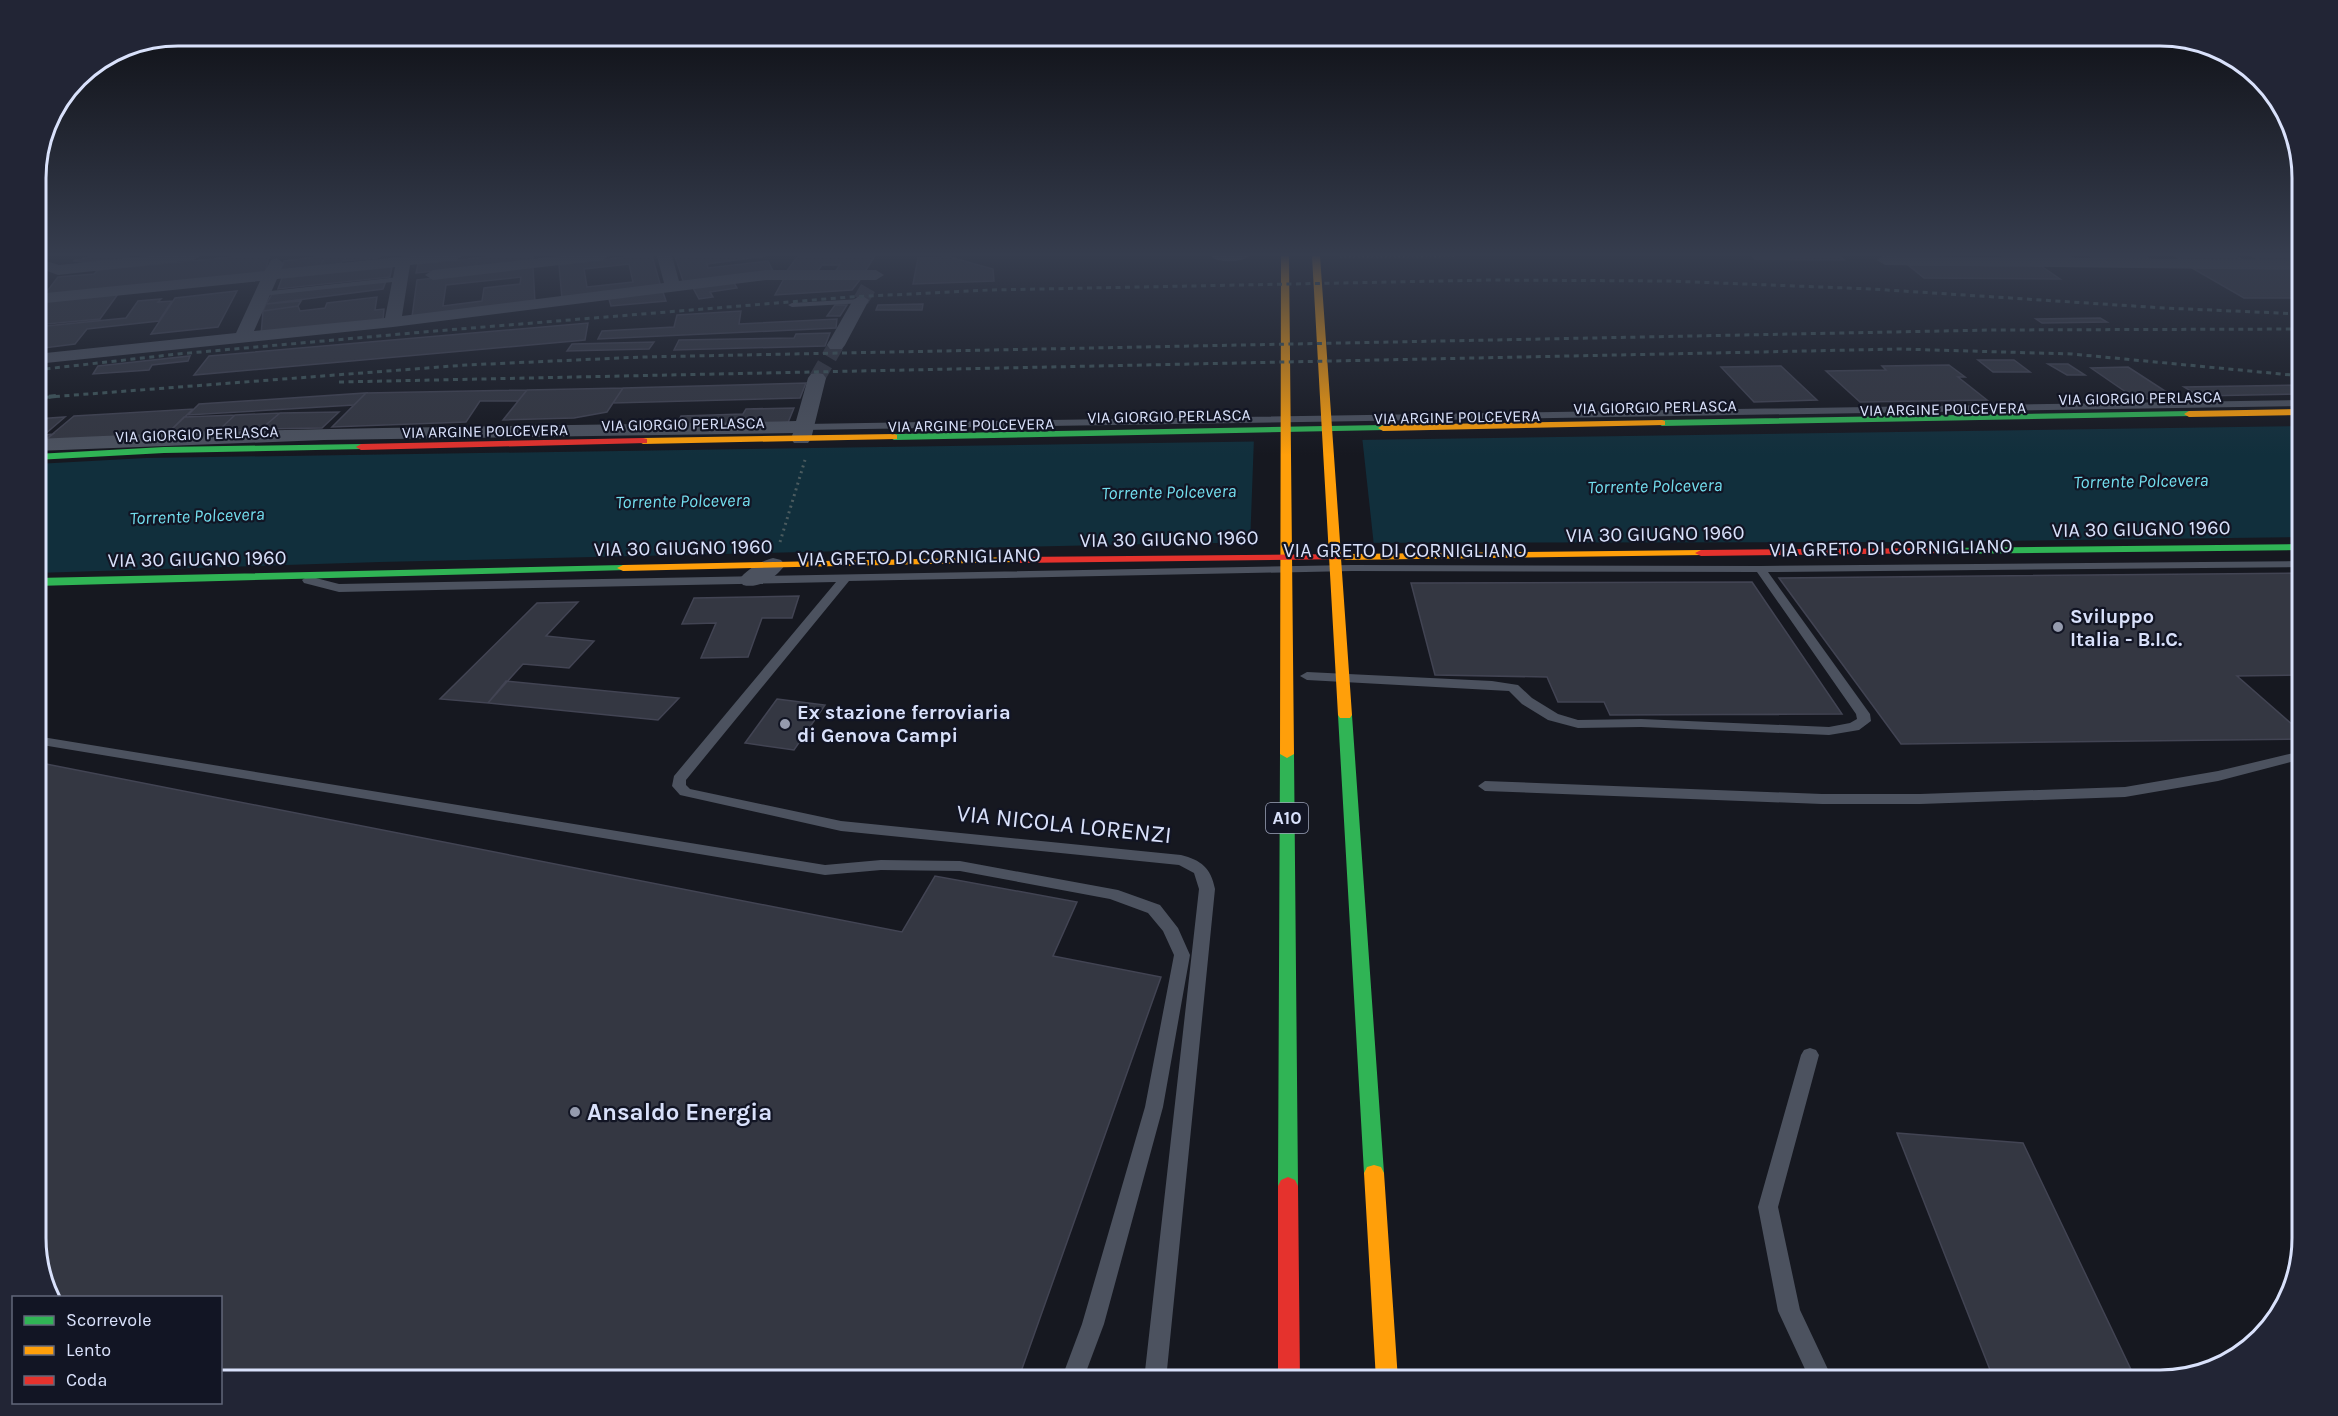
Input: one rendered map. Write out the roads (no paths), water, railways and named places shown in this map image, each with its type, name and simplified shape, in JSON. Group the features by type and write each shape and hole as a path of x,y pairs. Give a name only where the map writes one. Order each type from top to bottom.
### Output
{"main road":[{"name":"A10","path":"1285,322 1289,1370"},
{"path":"1320,322 1386,1370"},
{"name":"VIA GIORGIO PERLASCA","path":"47,456 176,450 804,441 2291,412"},
{"name":"VIA 30 GIUGNO 1960","path":"47,582 295,577 776,555 951,560 2291,547"}],"street":[{"path":"242,338 249,322"},
{"path":"47,358 392,322"},
{"path":"836,345 849,322"},
{"path":"804,441 817,378"},
{"name":"VIA ARGINE POLCEVERA","path":"47,444 152,438 377,432 804,441"},
{"path":"751,580 776,555"}],"lane":[{"name":"VIA ARGINE POLCEVERA","path":"804,441 2291,403"},
{"name":"VIA GRETO DI CORNIGLIANO","path":"295,577 339,588 1352,568 1760,569 2291,564"},
{"path":"1307,676 1513,688 1527,701 1553,717 1578,724 1641,723 1828,731 1854,727 1864,721 1863,714 1760,569"},
{"name":"VIA NICOLA LORENZI","path":"845,579 679,779 679,786 685,792 841,826 1181,860 1198,866 1204,875 1207,889 1156,1370"},
{"path":"47,742 825,870 880,865 960,866 1112,894 1154,909 1170,928 1182,955 1154,1107 1093,1324 1076,1370"},
{"path":"1485,786 1822,799 1920,799 2125,792 2218,776 2292,758"},
{"path":"1810,1055 1768,1207 1789,1311 1817,1370"}],"water":[{"name":"Torrente Polcevera","path":"2291,426 2291,537 1908,542 1191,543 380,562 47,573 47,463 146,458"}],"tunnel":[{"path":"817,378 836,345"}],"railway":[{"path":"47,369 178,354 544,322"},
{"path":"47,397 466,365 642,357 1992,330 2291,329"},
{"path":"339,382 1900,349 2072,354 2291,375"},
{"path":"47,397 56,396"}],"place":[{"name":"Sviluppo Italia - B.I.C.","path":"2058,627"},
{"name":"Ex stazione ferroviaria di Genova Campi","path":"785,724"},
{"name":"Ansaldo Energia","path":"575,1112"}]}
